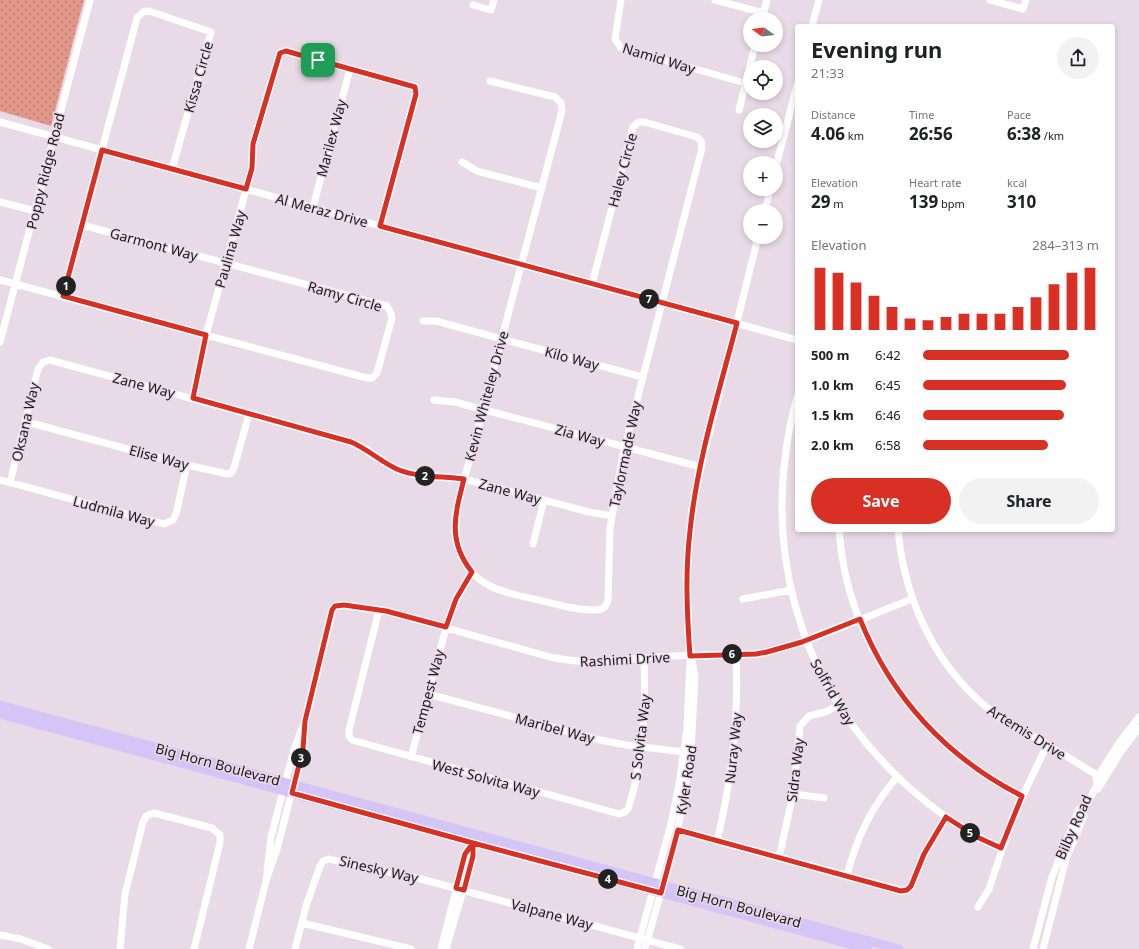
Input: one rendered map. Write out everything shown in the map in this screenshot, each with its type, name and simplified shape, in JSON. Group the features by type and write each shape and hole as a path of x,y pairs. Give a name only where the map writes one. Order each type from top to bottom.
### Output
{"main road":[{"name":"Big Horn Boulevard","path":"0,705 473,843 899,949"},
{"name":"Big Horn Boulevard","path":"0,714 288,788 658,888 868,949"}],"street":[{"name":"Poppy Ridge Road","path":"0,342 90,0"},
{"path":"473,5 491,10 494,0"},
{"name":"Namid Way","path":"621,0 615,39 621,48 743,82"},
{"path":"717,0 752,12"},
{"path":"764,12 767,0"},
{"path":"813,24 819,0"},
{"path":"990,0 1023,9 1026,0"},
{"name":"Kissa Circle","path":"102,150 137,18 143,12 149,12 211,32 172,169"},
{"name":"Paulina Way","path":"193,398 206,335 252,168 253,144 280,53 286,51 350,69"},
{"path":"350,69 415,87 416,91 380,226"},
{"name":"Marilex Way","path":"313,207 350,69"},
{"name":"Kevin Whiteley Drive","path":"490,81 555,97 562,106 562,114 464,479 456,511 455,532 460,553 472,572 491,586 550,603 584,609 599,609 604,607"},
{"path":"738,110 743,91"},
{"path":"779,156 795,93"},
{"name":"Al Meraz Drive","path":"0,122 795,339"},
{"name":"Haley Circle","path":"592,284 633,127 639,122 644,122 694,135 701,141 702,148 662,303"},
{"path":"63,296 102,150"},
{"path":"462,162 477,171 542,188"},
{"path":"0,202 35,211"},
{"name":"Garmont Way","path":"82,224 226,263"},
{"name":"Kyler Road","path":"637,949 644,939 658,888 674,811 684,752 690,656 687,567 692,510 700,467 756,244"},
{"name":"Ramy Circle","path":"206,335 366,378 372,378 377,373 392,318 390,310 387,306 226,263"},
{"path":"0,280 206,335"},
{"name":"Taylormade Way","path":"604,607 608,600 608,562 612,516 624,447 662,303"},
{"name":"Kilo Way","path":"423,321 436,321 642,377"},
{"name":"Zane Way","path":"43,362 54,360 351,442 366,449 393,467 405,472 418,475 464,479 612,516"},
{"name":"Oksana Way","path":"10,483 27,422 38,369 43,362"},
{"name":"Zia Way","path":"434,400 455,402 483,409 700,467"},
{"name":"Solfrid Way","path":"795,406 786,444 782,489 783,540 791,590 805,641 839,705 865,742 897,777 946,817 977,837 1001,848"},
{"name":"Elise Way","path":"27,422 225,474 231,473 234,468 249,414"},
{"name":"Ludmila Way","path":"0,480 164,524 170,522 176,514 187,465"},
{"path":"533,544 544,500"},
{"path":"839,532 848,582 860,619 885,671 922,720 943,742 966,762 992,780 1022,796"},
{"name":"Artemis Drive","path":"898,532 903,562 912,599 921,622 933,644 946,662 973,694 1002,719 1098,776"},
{"name":"Tempest Way","path":"411,757 446,627 456,599 472,572"},
{"path":"743,599 791,590"},
{"name":"Rashimi Drive","path":"288,788 303,749 305,721 332,610 335,606 344,605 379,610 567,660 597,663 644,658 756,654 767,652 805,641 912,599"},
{"name":"West Solvita Way","path":"379,610 349,730 350,738 355,742 619,814 623,813"},
{"name":"Nuray Way","path":"717,840 727,799 734,744 737,696 736,654"},
{"name":"Kyler Road","path":"658,888 678,830 688,773 694,716 695,677 690,656"},
{"name":"S Solvita Way","path":"623,813 629,807 641,747 645,700 644,658"},
{"name":"Maribel Way","path":"428,694 594,738 641,747 684,752"},
{"name":"Sidra Way","path":"779,858 793,794 801,723 809,716 824,712 839,705"},
{"name":"Bilby Road","path":"1033,949 1045,900 1076,816 1119,742 1139,717"},
{"name":"Bilby Road","path":"1043,949 1064,865 1082,820 1106,775 1139,728"},
{"path":"978,907 989,890 1001,848 1022,796 1047,745"},
{"path":"1082,820 1080,816 1097,785 1098,776"},
{"path":"847,876 854,851 864,826 881,796 897,777"},
{"path":"249,949 266,881 278,849 288,788"},
{"path":"793,794 824,798"},
{"path":"120,949 124,894 142,822 146,816 154,813 212,828 220,835 220,843 194,949"},
{"path":"678,830 901,891 907,890 911,886 930,841 946,817"},
{"path":"441,949 465,854 473,843"},
{"path":"446,949 473,856 473,843"},
{"name":"Sinesky Way","path":"295,949 320,866 327,859 422,879 456,888"},
{"name":"Valpane Way","path":"456,888 680,949"},
{"path":"302,923 411,949"},
{"path":"0,935 21,939 48,949"},
{"name":"Kyler Road","path":"644,939 645,949"}],"shaded area":[{"path":"0,0 84,0 51,126 0,111"}],"route":[{"path":"318,60 286,51 280,53 253,144 252,168 246,189 102,150 63,296 206,335 193,398 351,442 373,453 393,467 409,473 464,479 454,525 457,546 463,560 472,572 456,599 446,627 377,609 344,605 335,606 332,610 305,721 305,740 292,793 473,843 465,854 456,888 464,890 473,856 473,843 661,893 678,830 901,891 907,890 911,886 930,841 946,817 977,837 1001,848 1022,796 1007,789 978,771 954,753 932,732 892,683 872,647 860,619 778,650 756,654 690,656 686,574 692,510 700,467 737,323 380,226 416,94 415,87 318,60"}]}
